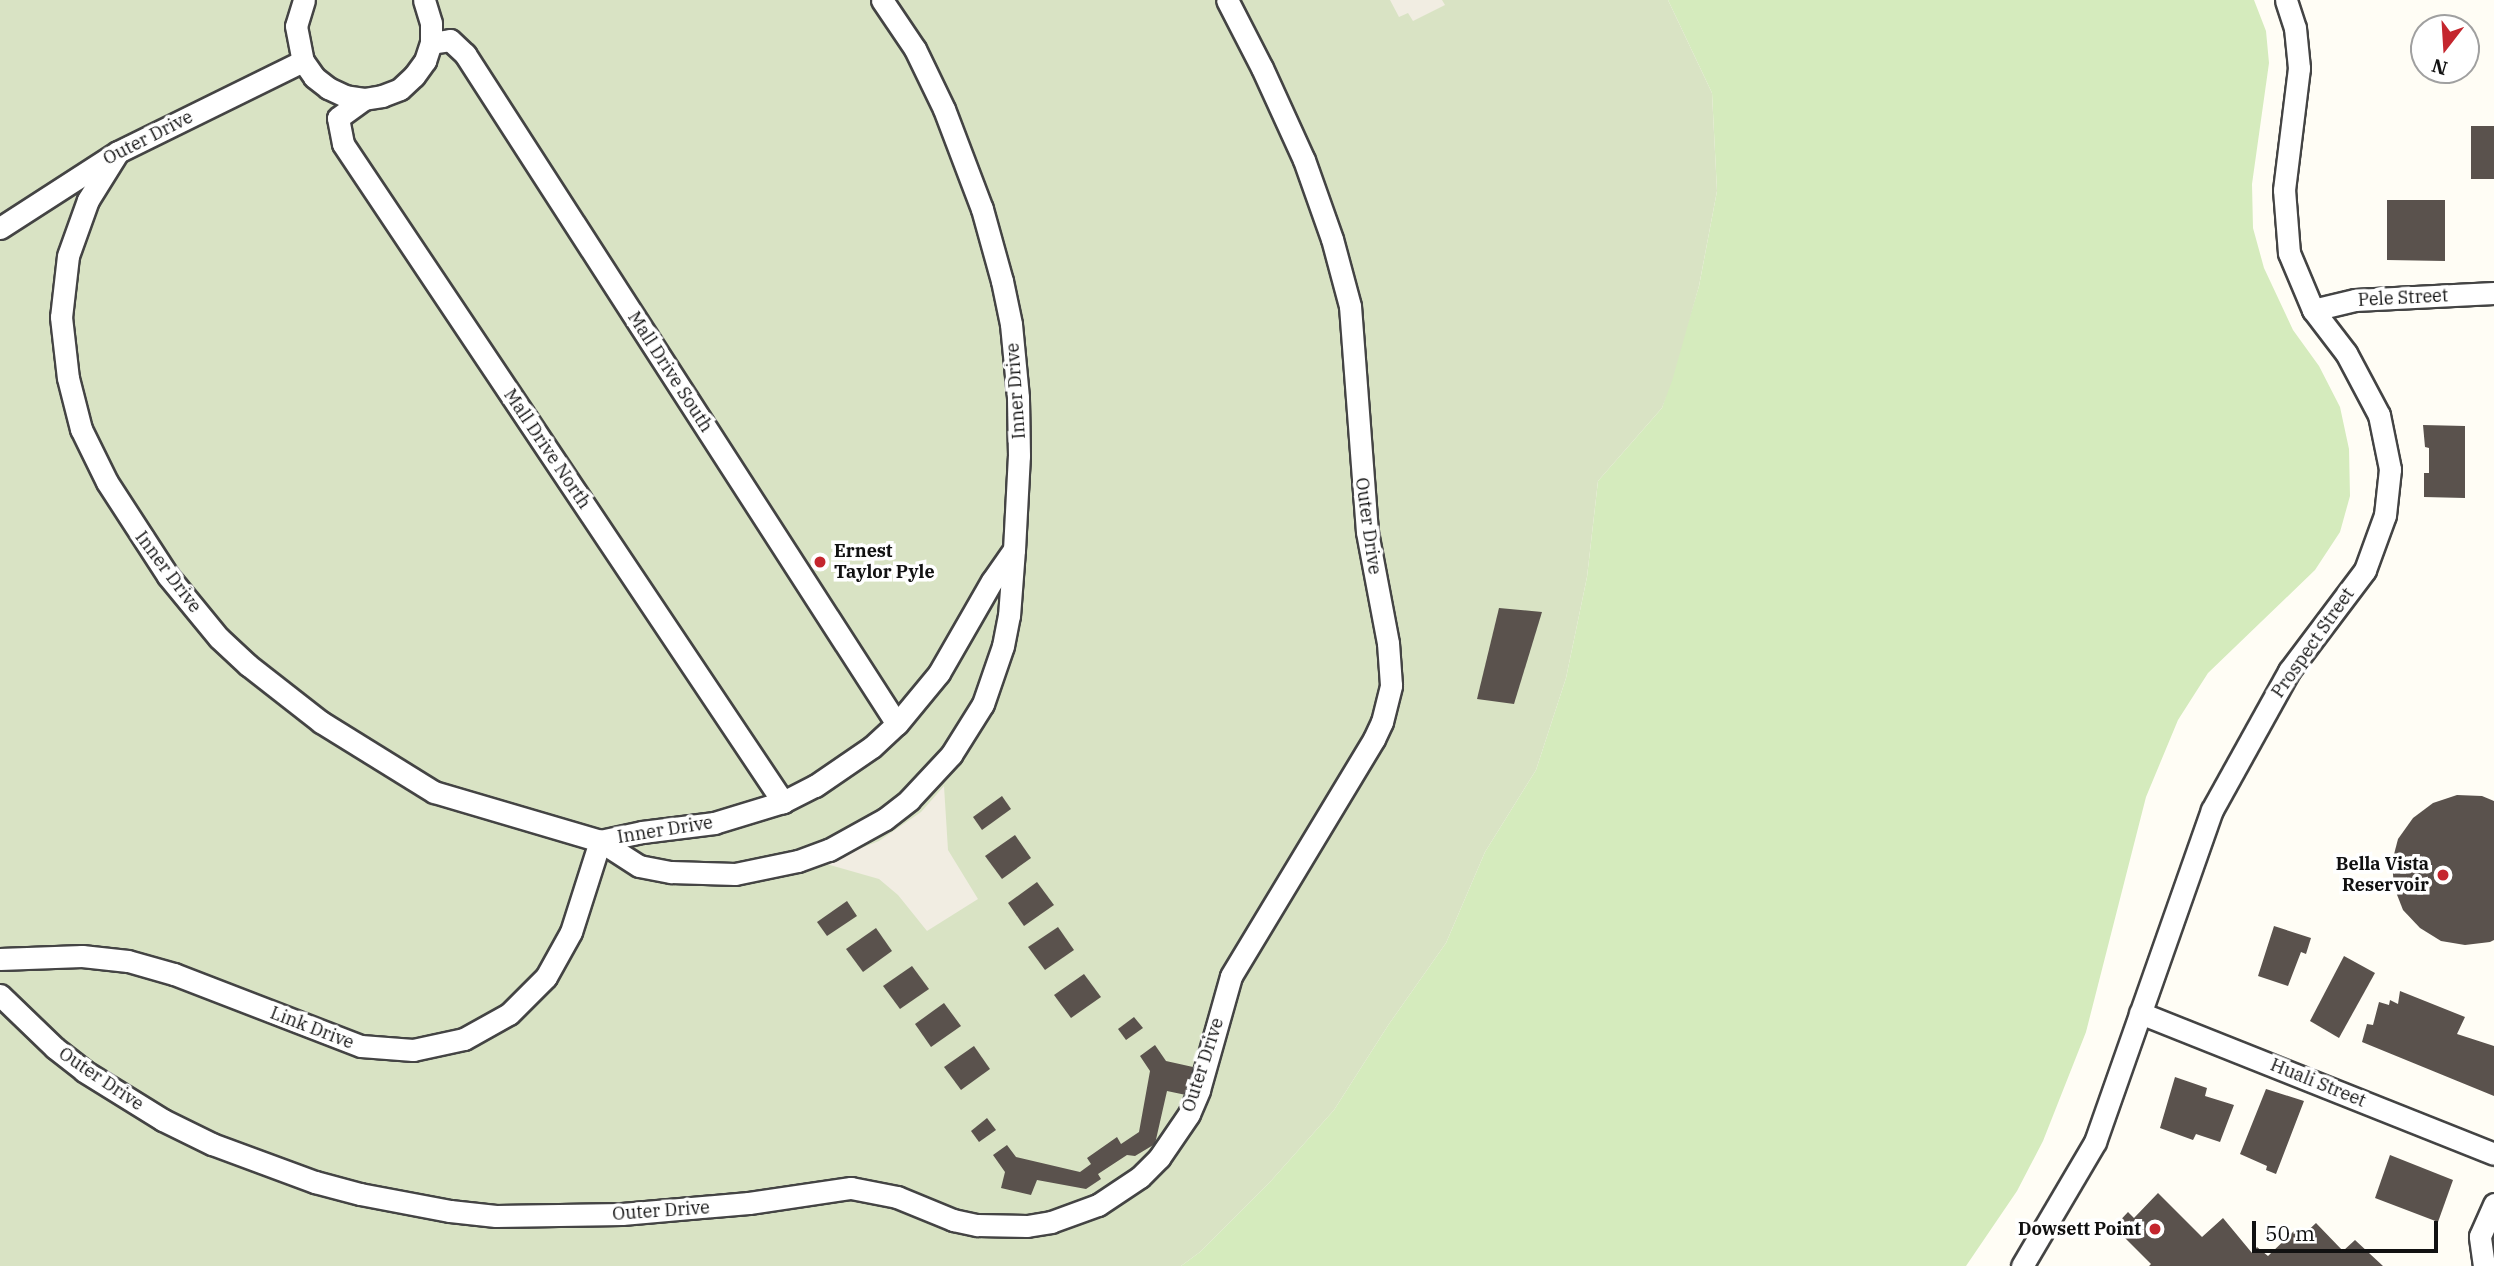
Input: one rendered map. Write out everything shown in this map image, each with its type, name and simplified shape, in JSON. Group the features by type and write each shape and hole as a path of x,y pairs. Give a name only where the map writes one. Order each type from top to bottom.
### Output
{"street":[{"path":"304,0 296,26 303,61 314,77 328,88 345,96 363,99 400,89 420,69 431,43 431,23 424,0"},
{"name":"Inner Drive","path":"118,152 88,200 71,246 62,286 62,348 85,439 107,482 144,542 194,609 248,665 364,752 434,792 600,841 642,832 714,823 783,802 846,767 897,724 939,673 1014,550 1020,456 1018,397 1011,324 1002,281 982,209 944,109 915,49 882,0"},
{"name":"Outer Drive","path":"0,995 55,1048 84,1071 115,1092 200,1138 315,1182 360,1194 450,1211 496,1216 622,1214 749,1203 851,1188 897,1197 953,1220 1002,1227 1027,1226 1051,1222 1098,1205 1140,1177 1159,1158 1188,1114 1199,1090 1231,976 1374,739 1382,722 1391,685 1388,643 1365,520 1350,306 1332,239 1304,160 1227,0"},
{"name":"Prospect Street","path":"2022,1266 2095,1142 2212,810 2289,671 2365,570 2385,515 2389,469 2379,415 2346,353 2313,310 2289,253 2284,190 2299,68 2295,28 2286,0"},
{"name":"Mall Drive South","path":"431,43 450,40 465,54 897,724"},
{"name":"Outer Drive","path":"0,228 118,152 303,61"},
{"name":"Mall Drive North","path":"363,99 338,118 343,144 783,802"},
{"name":"Pele Street","path":"2313,310 2355,300 2494,293"},
{"path":"600,841 639,866 671,872 735,874 788,864 829,850 885,819 931,779 968,730 982,704 1003,646 1009,617 1014,550"},
{"name":"Link Drive","path":"0,959 82,956 128,961 174,974 361,1046 413,1050 439,1046 487,1028 529,997 546,977 571,932 600,841"},
{"name":"Huali Street","path":"2140,1013 2494,1154"},
{"path":"2484,1266 2480,1236 2494,1204"}],"green space":[{"path":"0,0 1668,0 1712,93 1717,191 1699,286 1672,381 1662,408 1598,481 1587,577 1566,678 1536,770 1485,852 1446,943 1389,1024 1334,1110 1269,1183 1200,1252 1181,1266 0,1266"},
{"path":"1668,0 2254,0 2266,31 2269,63 2252,184 2253,228 2264,268 2293,330 2319,366 2340,407 2349,449 2350,496 2340,532 2315,570 2208,673 2178,720 2146,797 2086,1032 2043,1141 2017,1191 1966,1266 1181,1266 1200,1252 1269,1183 1334,1110 1389,1024 1446,943 1485,852 1536,770 1566,678 1587,577 1598,481 1662,408 1699,286 1717,191 1712,93"}],"shaded area":[{"path":"1390,0 1442,0 1445,5 1413,21 1408,13 1399,17"},
{"path":"944,786 948,850 978,899 927,931 898,895 879,879 823,863 879,841 921,812"}],"building":[{"path":"2471,126 2494,126 2494,179 2471,179"},
{"path":"2387,200 2445,200 2445,261 2387,260"},
{"path":"2423,425 2465,426 2465,498 2424,497 2424,473 2429,473 2429,448 2425,447"},
{"path":"1499,608 1542,612 1514,704 1477,699"},
{"name":"Bella Vista Reservoir","path":"2457,795 2482,796 2494,801 2494,940 2490,942 2465,945 2441,941 2420,928 2403,910 2394,887 2392,862 2398,839 2413,818 2433,803"},
{"path":"1002,796 1011,809 982,830 973,817"},
{"path":"1015,835 1031,858 1002,879 985,856"},
{"path":"1037,882 1054,905 1024,926 1008,903"},
{"path":"847,901 857,916 827,936 817,922"},
{"path":"2274,926 2311,938 2306,954 2301,952 2288,986 2258,976"},
{"path":"1058,927 1074,950 1045,970 1028,947"},
{"path":"876,928 892,951 863,972 846,949"},
{"path":"2344,956 2375,973 2339,1038 2310,1021"},
{"path":"912,966 929,989 900,1009 883,986"},
{"path":"1084,974 1101,997 1071,1018 1054,995"},
{"path":"2400,991 2465,1017 2457,1034 2494,1046 2494,1096 2362,1042 2367,1024 2373,1025 2379,1002 2389,1005 2390,1000 2398,1004"},
{"path":"944,1003 961,1026 931,1047 915,1024"},
{"path":"1134,1017 1143,1028 1126,1040 1118,1029"},
{"path":"1155,1045 1166,1061 1193,1067 1186,1095 1167,1091 1155,1144 1135,1156 1127,1155 1098,1174 1101,1179 1086,1189 1037,1180 1031,1195 1001,1188 1005,1172 993,1155 1007,1145 1016,1157 1080,1172 1091,1164 1087,1158 1117,1137 1121,1144 1139,1132 1150,1071 1140,1056"},
{"path":"974,1046 990,1069 961,1090 944,1067"},
{"path":"2175,1077 2207,1088 2205,1096 2234,1105 2220,1142 2196,1134 2193,1140 2160,1128"},
{"path":"2266,1089 2304,1101 2276,1174 2266,1170 2267,1166 2240,1154"},
{"path":"987,1118 996,1130 979,1142 971,1131"},
{"path":"2390,1155 2453,1180 2438,1222 2375,1198"},
{"name":"Dowsett Point","path":"2158,1193 2202,1237 2223,1218 2252,1253 2257,1247 2268,1256 2294,1231 2300,1238 2316,1223 2343,1251 2355,1240 2383,1266 2149,1266 2151,1264 2114,1227 2128,1212 2134,1218"}],"place":[{"name":"Ernest Taylor Pyle","path":"820,562"},
{"name":"Bella Vista Reservoir","path":"2443,875"},
{"name":"Dowsett Point","path":"2155,1229"}]}
